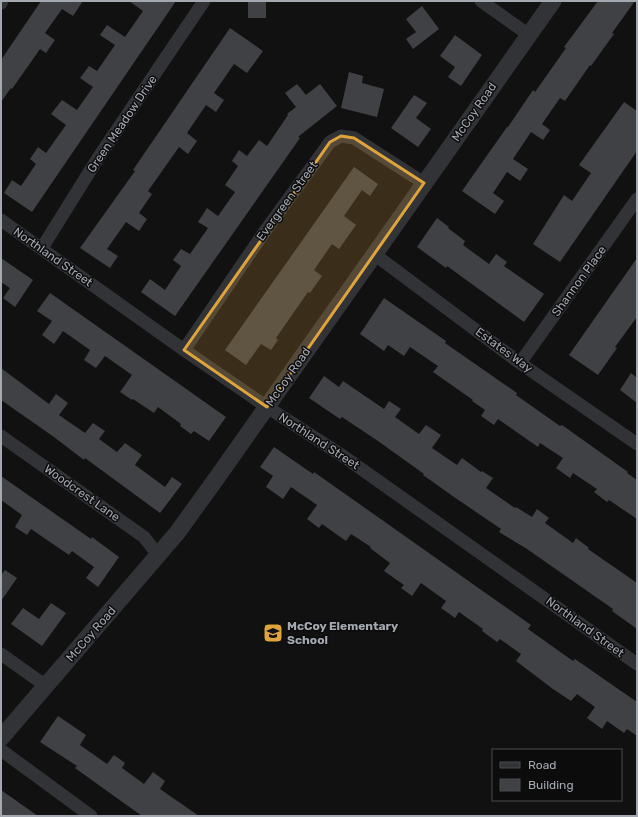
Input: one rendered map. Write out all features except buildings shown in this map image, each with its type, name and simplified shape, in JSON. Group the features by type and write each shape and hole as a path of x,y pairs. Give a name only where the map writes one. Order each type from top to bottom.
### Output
{"street":[{"name":"Green Meadow Drive","path":"42,248 98,158 204,1"},
{"path":"481,1 529,36"},
{"name":"McCoy Road","path":"1,738 158,555 190,515 553,1"},
{"name":"Evergreen Street","path":"184,350 265,230 330,142 341,136 354,138 424,183"},
{"name":"Shannon Place","path":"520,363 637,199"},
{"name":"Northland Street","path":"1,220 266,407 343,456 637,664"},
{"name":"Estates Way","path":"374,254 520,363 637,444"},
{"name":"Woodcrest Lane","path":"1,436 144,537 158,555"},
{"path":"1,654 46,686"},
{"path":"1,750 91,816"}],"highlighted area":[{"path":"341,136 354,138 424,183 267,407 184,350 330,142"}],"place":[{"name":"McCoy Elementary School","path":"273,633"}]}
